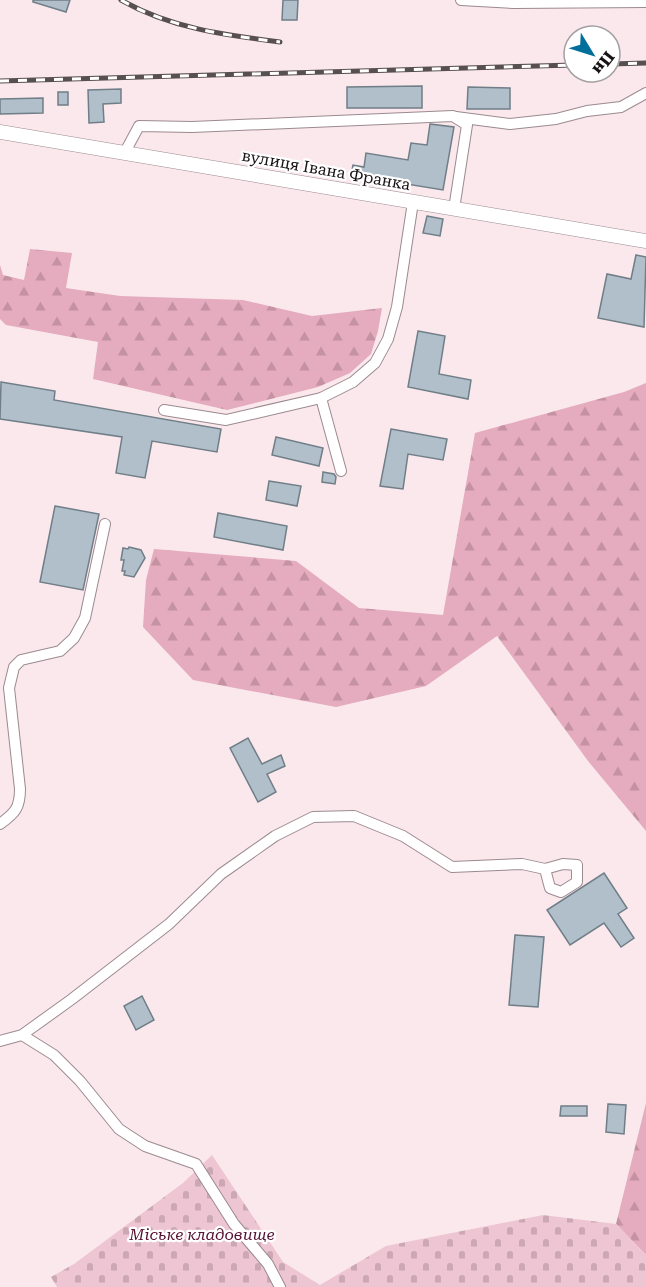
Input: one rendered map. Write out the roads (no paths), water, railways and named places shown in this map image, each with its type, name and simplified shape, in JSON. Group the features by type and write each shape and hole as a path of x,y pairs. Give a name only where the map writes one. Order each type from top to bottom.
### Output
{"main road":[{"name":"вулиця Івана Франка","path":"0,132 646,241"}],"street":[{"path":"461,0 513,3 646,2"},
{"path":"125,152 139,126 203,127 453,116 510,124 556,119 587,111 621,107 646,93"},
{"path":"453,116 467,125 454,209"},
{"path":"164,410 226,420 321,398 353,382 375,363 388,339 397,307 413,202"},
{"path":"321,398 341,471"},
{"path":"0,824 20,805 9,688 14,667 21,660 60,651 74,638 85,618 105,524"},
{"path":"0,1041 22,1035 169,924 221,874 275,836 313,818 354,816 404,836 452,867 522,864 545,869"},
{"path":"22,1035 54,1055 80,1081 119,1129 145,1146 196,1164 234,1224 268,1264 280,1287"}],"railway":[{"path":"121,0 140,10 178,24 218,33 280,42"},
{"path":"622,64 646,63"},
{"path":"0,81 562,65"}],"park label":[{"name":"Міське кладовище","path":"202,1234"}]}
